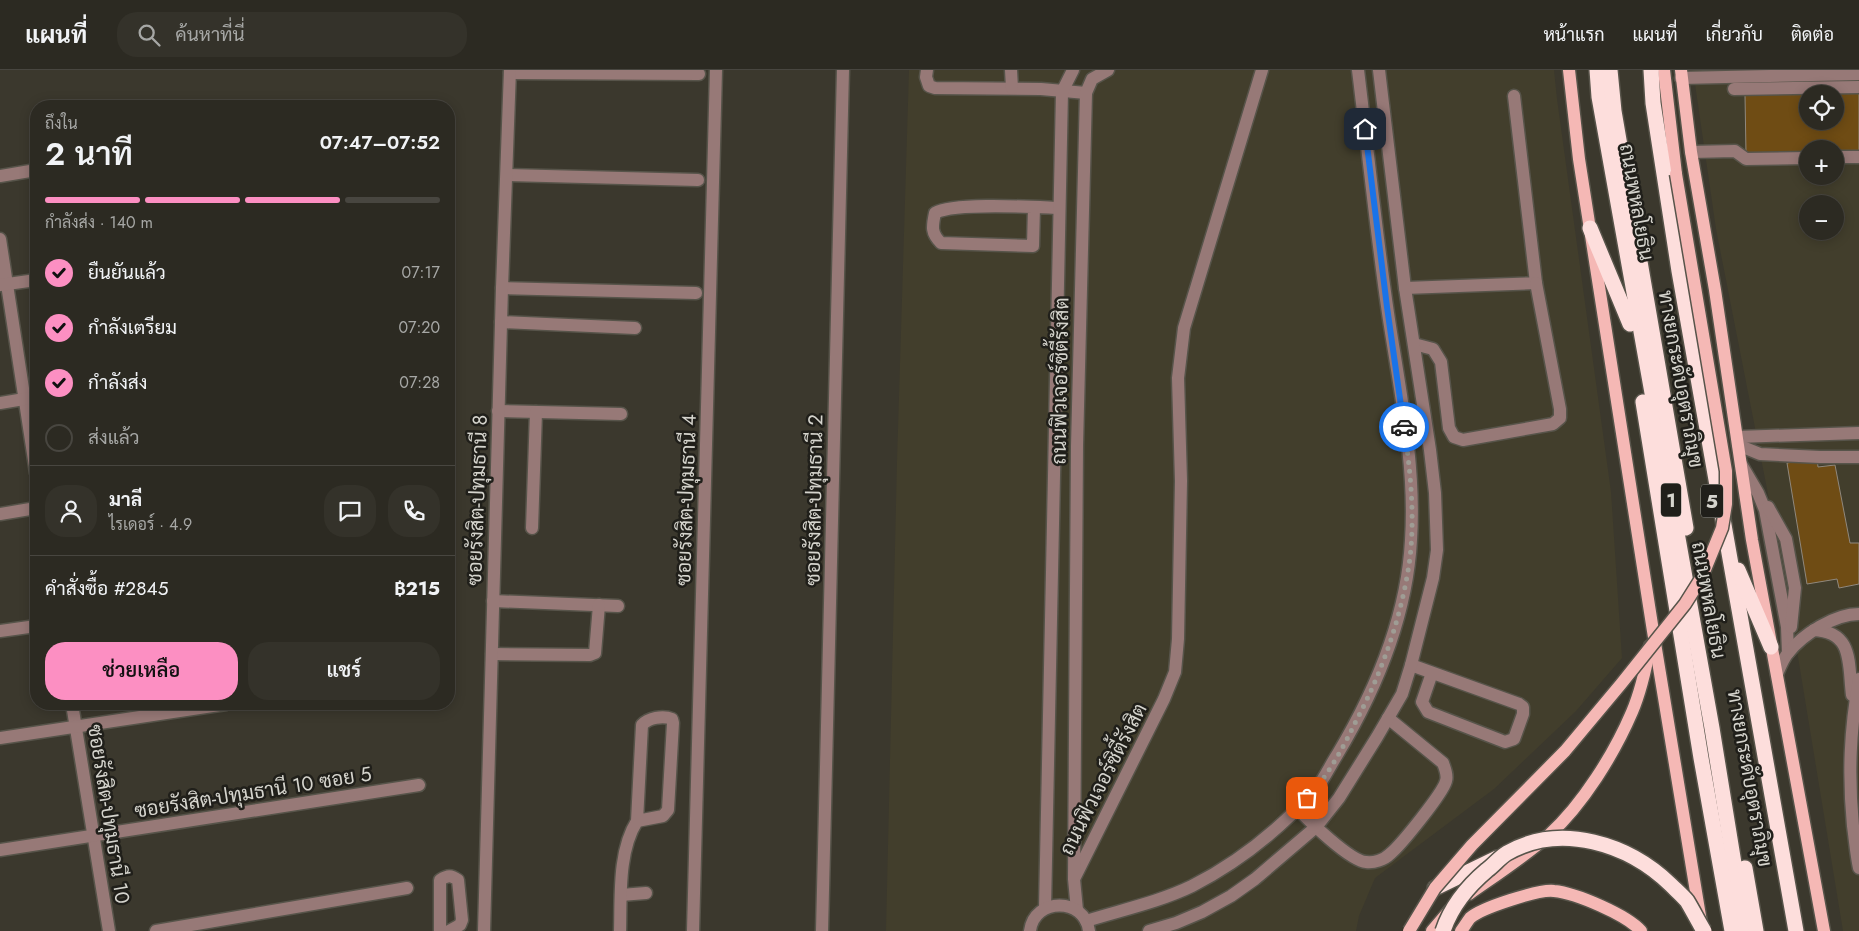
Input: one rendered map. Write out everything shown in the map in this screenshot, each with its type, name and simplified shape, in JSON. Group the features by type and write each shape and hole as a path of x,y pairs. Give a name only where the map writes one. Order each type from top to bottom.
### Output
{"highway":[{"name":"ถนนพหลโยธิน","path":"1597,70 1599,97 1712,728 1745,931"},
{"name":"ทางยกระดับอุตราภิมุข","path":"1610,70 1614,111 1756,931"},
{"name":"ทางยกระดับอุตราภิมุข","path":"1641,70 1646,118 1786,931"},
{"name":"ถนนพหลโยธิน","path":"1651,70 1653,103 1679,271 1796,931"},
{"path":"1622,227 1630,324 1701,758 1732,931"},
{"path":"1590,228 1630,324"},
{"path":"1728,546 1772,647"},
{"path":"1435,888 1507,853 1533,843 1556,838 1590,840 1640,860 1662,877 1686,900 1703,931"},
{"path":"1443,931 1456,904 1473,882 1507,853"}],"main road":[{"name":"1","path":"1569,70 1579,159 1653,631 1703,931"},
{"path":"1409,931 1435,888 1472,845 1565,751 1668,628 1702,577 1722,528 1726,504 1726,471 1676,174 1664,70"},
{"path":"1681,74 1691,152 1715,290 1740,461 1776,674 1824,931"},
{"path":"1432,931 1451,909 1469,893 1514,863 1550,834 1582,797 1619,740 1633,712 1644,675 1653,631"},
{"path":"1461,931 1471,917 1516,897 1554,891 1597,903 1636,925 1641,931"}],"street":[{"name":"ซอยรังสิต-ปทุมธานี 4","path":"693,931 716,70"},
{"name":"ซอยรังสิต-ปทุมธานี 2","path":"822,931 843,70"},
{"path":"927,70 926,77 929,86 935,88 1012,88 1086,93 1092,79 1108,70"},
{"path":"1011,70 1012,88"},
{"name":"ถนนฟิวเจอร์ซิตี้รังสิต","path":"1045,908 1062,92 1073,70"},
{"name":"ถนนฟิวเจอร์ซิตี้รังสิต","path":"1074,879 1164,699 1175,672 1178,639 1181,481 1178,378 1184,328 1262,70"},
{"path":"1074,879 1076,910 1087,926 1191,886 1233,862 1276,830 1318,787 1376,683 1395,627 1408,570 1412,539 1408,454 1387,307 1358,70"},
{"path":"1149,931 1176,923 1202,912 1231,896 1255,879 1316,827 1339,798 1388,718 1402,694 1412,665 1433,578 1437,550 1435,493 1414,344 1404,288 1379,70"},
{"path":"510,72 700,74"},
{"name":"ซอยรังสิต-ปทุมธานี 8","path":"484,931 498,411 510,72"},
{"path":"1681,74 1859,74"},
{"path":"1734,89 1859,87"},
{"name":"ถนนฟิวเจอร์ซิตี้รังสิต","path":"1074,879 1077,446 1086,93"},
{"path":"1414,344 1433,350 1441,362 1449,428 1454,437 1463,440 1553,424 1560,418 1560,409 1536,283 1514,96"},
{"path":"1691,152 1735,151 1746,159 1799,158"},
{"path":"1844,157 1859,157"},
{"path":"0,176 30,171"},
{"path":"507,175 698,180"},
{"path":"1034,208 1033,246 941,243 934,236 933,224 935,213 942,209 957,207 1059,208"},
{"path":"0,239 4,285 30,398 0,402"},
{"path":"4,285 30,281"},
{"path":"1404,288 1536,283"},
{"path":"502,288 696,293"},
{"path":"501,322 635,328"},
{"path":"498,411 621,414"},
{"path":"532,528 536,412"},
{"path":"1737,441 1859,433"},
{"path":"1737,441 1760,454 1820,458 1859,457"},
{"path":"1054,445 1077,446"},
{"path":"1408,454 1430,450"},
{"path":"1740,461 1758,493 1767,520 1788,649"},
{"path":"0,514 30,509"},
{"path":"493,601 618,606"},
{"path":"492,654 590,655 595,653 599,605"},
{"path":"1776,674 1788,649 1814,630 1856,612"},
{"path":"0,631 30,627"},
{"path":"1814,630 1825,630 1838,636 1846,648 1854,707"},
{"path":"1402,694 1422,702 1428,712 1505,742 1514,738 1524,714 1523,707 1519,704 1412,665"},
{"path":"1422,702 1432,673"},
{"path":"1859,679 1854,707 1849,762 1851,803 1859,868"},
{"name":"ซอยรังสิต-ปทุมธานี 10","path":"73,710 92,836 109,931"},
{"path":"0,738 185,710"},
{"path":"620,931 625,848 630,832 637,821 642,725 646,720 667,717 672,719 673,723 668,810 663,816 637,821"},
{"path":"1297,808 1316,827 1352,856 1363,862 1376,862 1390,855 1440,794 1446,781 1447,773 1443,763 1388,718"},
{"name":"ซอยรังสิต-ปทุมธานี 10 ซอย 5","path":"0,850 419,785"},
{"path":"440,931 440,880 452,876 458,880 462,920 460,925 450,931"},
{"path":"156,931 407,888"},
{"path":"621,895 646,893"},
{"path":"1030,931 1033,919 1045,908 1061,904 1076,910"}],"shaded area":[{"path":"909,70 1554,70 1611,492 1622,658 1576,711 1494,789 1375,878 1359,916 1356,931 886,931 897,462"},
{"path":"1693,70 1859,70 1859,931 1843,931 1788,596 1716,229"}],"building":[{"path":"1844,92 1859,92 1859,152 1844,152 1844,140 1799,140 1799,153 1746,154 1745,95 1799,94 1799,130 1844,130"},
{"path":"1817,458 1818,467 1835,465 1850,543 1859,543 1859,584 1839,588 1837,579 1807,584 1787,463"}],"way so far":[{"path":"1307,798 1318,787 1376,683 1395,627 1408,570 1412,539 1411,496 1404,427"}],"route":[{"path":"1365,129 1404,427"}]}
